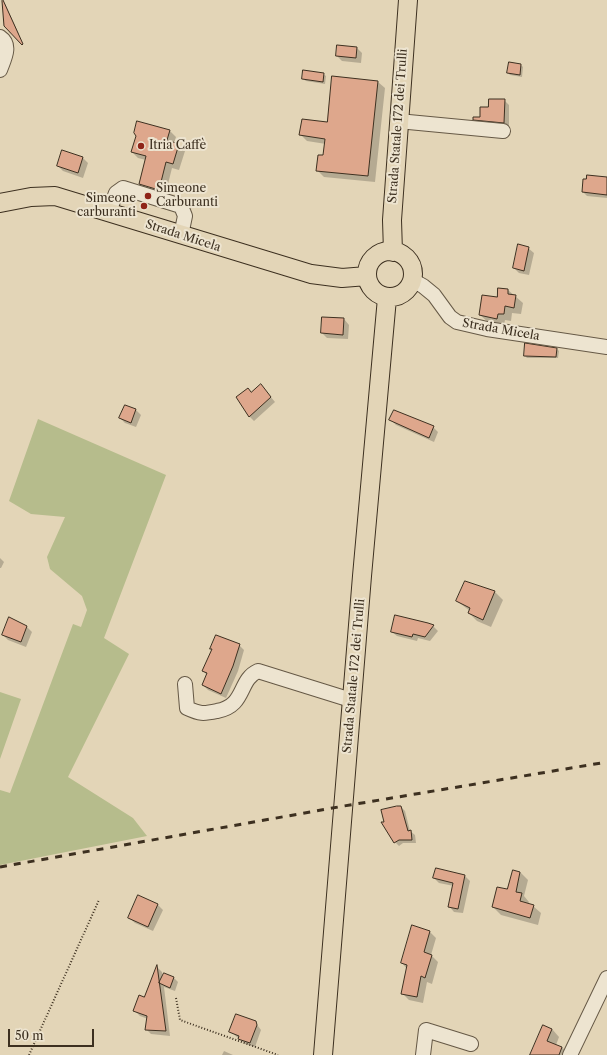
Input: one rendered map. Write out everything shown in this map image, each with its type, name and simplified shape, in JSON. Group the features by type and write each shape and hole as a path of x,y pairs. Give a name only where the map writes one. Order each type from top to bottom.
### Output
{"main road":[{"name":"Strada Statale 172 dei Trulli","path":"393,252 392,220 408,0"},
{"name":"Strada Micela","path":"0,203 31,196 54,196 326,278 367,276"},
{"path":"393,252 400,254 411,265 412,280 410,286 400,295 387,298 373,290 368,284 367,269 374,258 380,254 393,252"},
{"name":"Strada Statale 172 dei Trulli","path":"323,1055 351,700 387,298"}],"street":[{"path":"0,37 4,40 6,46 0,70"},
{"path":"398,121 503,131"},
{"path":"109,212 116,193 123,188 181,206 185,216 180,235"},
{"name":"Strada Micela","path":"412,280 423,286 434,295 450,317 457,322 607,347"},
{"path":"185,684 187,708 201,714 224,710 232,706 252,674 258,672 351,700"},
{"path":"570,1055 607,978"},
{"path":"423,1055 426,1030 471,1044"}],"path":[{"path":"29,1055 99,900"},
{"path":"176,998 180,1020 278,1055"}],"green space":[{"path":"38,419 166,475 104,638 129,654 68,777 133,818 147,836 0,865 0,790 10,793 73,624 81,627 87,610 82,596 50,569 47,557 65,517 31,514 9,501"},
{"path":"0,692 21,699 0,759"}],"building":[{"path":"3,0 23,44 22,45 4,26"},
{"path":"337,45 357,47 356,58 336,56"},
{"path":"509,62 521,64 520,75 507,73"},
{"path":"303,70 324,73 323,82 302,79"},
{"path":"332,76 378,81 368,176 316,171 318,155 323,155 325,139 299,135 302,119 327,122"},
{"path":"489,99 505,99 504,123 473,120 473,117 480,117 480,107 488,107"},
{"path":"137,121 170,130 167,140 179,144 173,164 166,162 159,190 139,184 146,156 131,152 136,136 134,133"},
{"path":"62,150 83,157 78,173 57,166"},
{"path":"587,175 607,177 607,195 582,192 583,179 586,179"},
{"path":"518,244 529,247 524,271 513,268"},
{"path":"498,288 508,289 508,294 516,295 514,308 505,306 504,314 498,314 497,319 479,315 482,295 497,297"},
{"path":"322,317 344,318 343,335 321,333"},
{"path":"525,343 557,348 556,357 524,356"},
{"path":"261,384 271,397 249,417 236,397 248,388 251,392"},
{"path":"125,405 136,409 131,423 119,418"},
{"path":"394,410 434,426 429,438 389,420"},
{"path":"465,581 495,591 483,620 468,613 470,608 456,601"},
{"path":"395,615 434,625 425,637 413,634 412,637 391,632"},
{"path":"9,617 27,626 21,642 2,635"},
{"path":"216,635 240,644 233,666 221,694 202,685 207,673 202,671 212,649 210,649"},
{"path":"401,806 408,831 411,830 412,840 399,840 394,843 381,822 384,822 381,810"},
{"path":"436,868 465,875 458,909 448,907 453,883 433,878"},
{"path":"513,870 520,872 516,892 522,893 520,901 534,905 530,918 492,907 497,887 507,889"},
{"path":"138,895 158,904 148,927 128,918"},
{"path":"412,925 430,931 424,952 432,955 425,978 421,976 417,997 401,994 407,965 401,963"},
{"path":"157,965 166,1031 145,1030 147,1016 133,1011 139,995 144,997"},
{"path":"164,973 174,977 170,988 159,983"},
{"path":"236,1014 256,1021 257,1025 250,1043 238,1039 239,1036 229,1032"},
{"path":"543,1025 552,1029 547,1041 562,1047 559,1055 530,1055"}],"railway":[{"path":"0,867 344,806 607,762"}],"place":[{"name":"Itria Caffè","path":"141,146"},
{"name":"Simeone Carburanti","path":"148,196"},
{"name":"Simeone carburanti","path":"144,206"}]}
